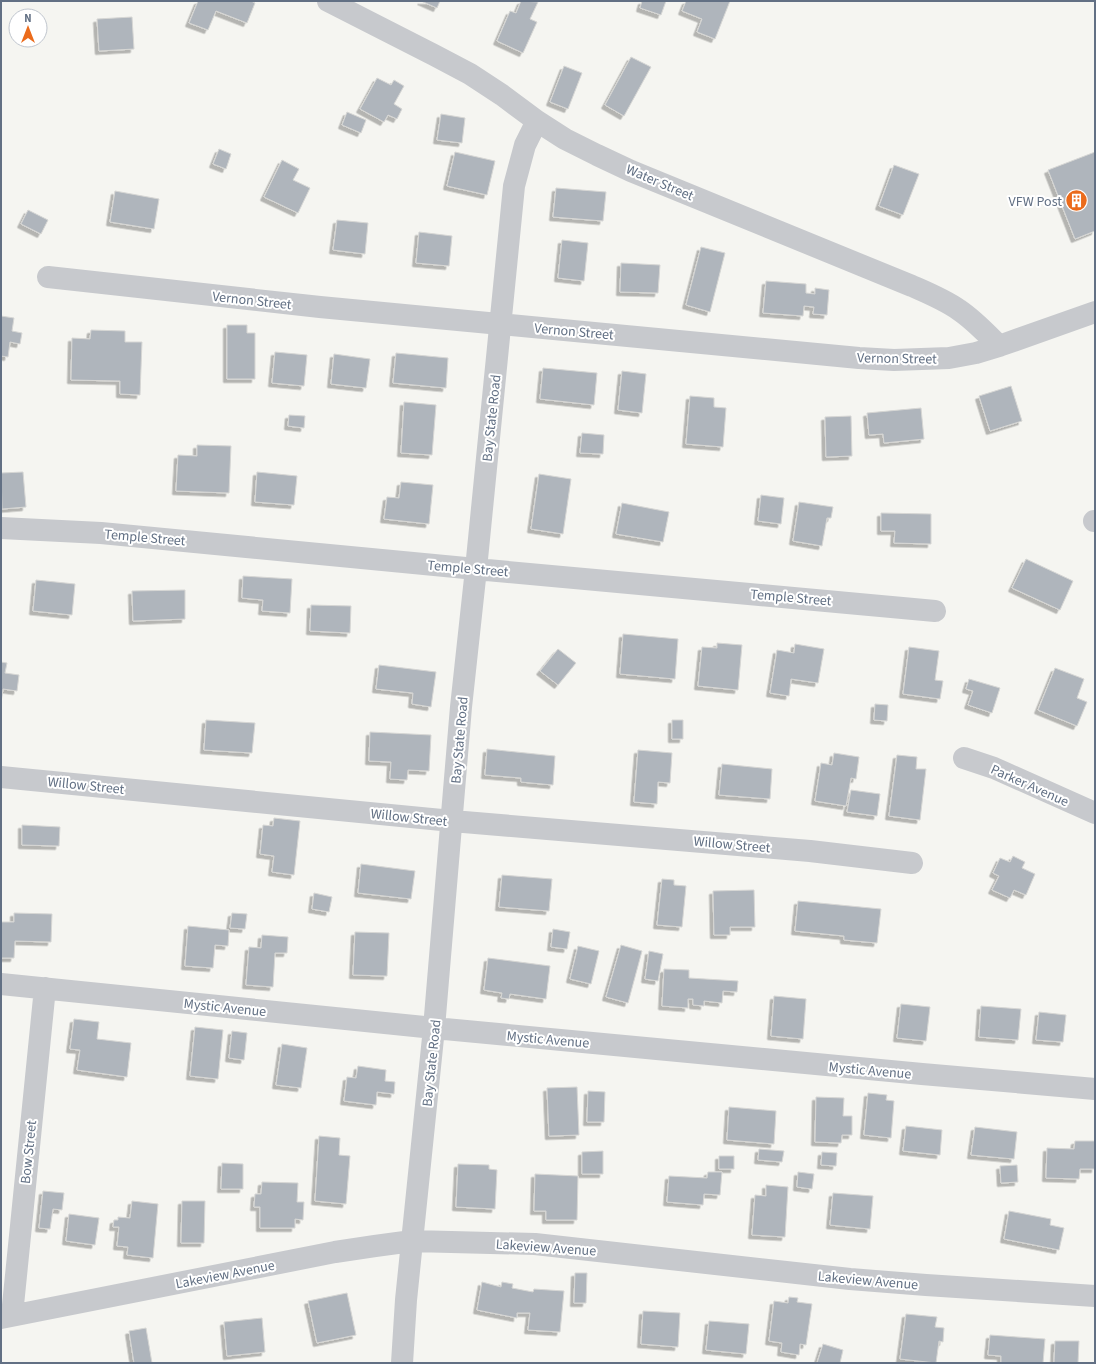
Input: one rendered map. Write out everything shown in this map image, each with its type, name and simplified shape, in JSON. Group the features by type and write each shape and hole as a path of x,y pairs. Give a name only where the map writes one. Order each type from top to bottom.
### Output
{"street":[{"name":"Water Street","path":"328,1 470,74 502,95 536,121 565,139 631,171 935,297 960,310 999,346"},
{"name":"Bay State Road","path":"402,1363 406,1300 434,1028 461,707 514,186 525,145 536,121"},
{"name":"Vernon Street","path":"48,277 320,307 859,358 894,360 949,358 976,353 1095,312"},
{"name":"Temple Street","path":"1,528 100,533 935,611"},
{"name":"Parker Avenue","path":"964,758 994,768 1095,813"},
{"name":"Willow Street","path":"1,777 452,821 810,851 912,863"},
{"name":"Mystic Avenue","path":"1,984 434,1028 1095,1089"},
{"name":"Bow Street","path":"6,1316 45,988"},
{"name":"Lakeview Avenue","path":"6,1316 335,1252 412,1242 535,1244 850,1279 1095,1296"}],"building":[{"path":"198,1 251,1 255,3 247,23 216,11 208,30 189,23"},
{"path":"421,1 440,1 437,8"},
{"path":"521,1 538,2 530,19 537,22 523,53 497,41 510,11 516,13"},
{"path":"642,1 666,1 661,15 640,8"},
{"path":"686,1 730,1 715,39 697,32 702,19 682,11"},
{"path":"132,17 134,49 99,51 97,19"},
{"path":"631,57 651,67 624,116 605,105"},
{"path":"564,66 582,73 568,109 550,102"},
{"path":"377,78 391,85 394,80 404,86 394,104 402,109 397,119 388,115 384,122 360,109"},
{"path":"347,112 366,120 361,133 342,125"},
{"path":"441,114 465,118 462,143 437,140"},
{"path":"219,149 231,154 226,169 213,164"},
{"path":"455,152 495,161 487,195 447,186"},
{"name":"VFW Post","path":"1095,152 1095,231 1075,239 1048,170"},
{"path":"282,160 299,169 293,180 310,188 298,213 264,197"},
{"path":"894,165 919,174 903,215 879,206"},
{"path":"556,188 606,192 603,221 553,217"},
{"path":"115,191 159,199 154,229 110,222"},
{"path":"28,210 48,220 41,234 21,224"},
{"path":"337,220 368,223 365,254 333,250"},
{"path":"419,232 452,236 449,266 416,263"},
{"path":"562,240 588,243 584,281 558,278"},
{"path":"701,247 725,253 710,312 686,305"},
{"path":"621,263 660,265 658,293 620,292"},
{"path":"766,281 806,284 806,293 815,294 815,288 829,290 827,315 813,314 814,307 804,306 803,316 763,313"},
{"path":"1,316 14,318 12,331 22,333 20,344 10,342 8,357 1,356"},
{"path":"227,325 247,325 247,333 255,333 255,379 227,379"},
{"path":"91,330 125,331 125,342 142,342 140,395 120,394 120,381 71,380 72,338 90,339"},
{"path":"275,352 307,355 304,386 272,383"},
{"path":"396,353 448,358 446,388 393,383"},
{"path":"334,354 370,359 366,388 331,384"},
{"path":"543,368 597,373 594,405 540,399"},
{"path":"622,371 646,374 642,413 618,410"},
{"path":"1011,386 1022,421 990,431 979,396"},
{"path":"690,396 714,398 714,407 726,408 723,447 686,444"},
{"path":"404,402 436,405 432,455 401,453"},
{"path":"921,408 924,439 884,443 883,434 869,435 867,413"},
{"path":"289,415 305,416 304,428 288,426"},
{"path":"851,416 852,456 826,457 825,417"},
{"path":"582,433 604,435 603,454 580,453"},
{"path":"197,445 231,446 229,493 176,491 178,455 197,456"},
{"path":"23,472 26,507 2,509 1,473"},
{"path":"257,472 297,476 294,505 255,502"},
{"path":"539,474 571,479 563,534 531,529"},
{"path":"401,482 433,485 429,524 384,519 387,497 399,498"},
{"path":"761,495 784,498 781,524 758,521"},
{"path":"799,502 833,507 831,518 827,518 822,546 793,541"},
{"path":"622,503 669,512 663,542 616,534"},
{"path":"881,513 931,514 931,544 894,543 895,531 881,531"},
{"path":"1026,559 1073,581 1060,610 1012,588"},
{"path":"243,576 292,579 290,613 262,611 263,600 242,598"},
{"path":"36,580 75,584 72,615 33,611"},
{"path":"185,590 185,619 133,621 132,591"},
{"path":"311,605 351,606 350,633 310,631"},
{"path":"623,634 678,639 675,679 620,674"},
{"path":"717,643 742,645 738,690 698,686 702,647 717,648"},
{"path":"795,644 824,649 818,683 791,679 789,696 770,693 777,650 794,653"},
{"path":"909,647 939,651 935,680 943,681 940,699 903,694"},
{"path":"558,649 576,663 558,685 540,671"},
{"path":"1,662 7,663 5,673 19,675 17,691 3,689 1,703"},
{"path":"379,665 436,672 431,707 412,704 413,693 376,689"},
{"path":"1055,668 1084,679 1077,698 1087,702 1077,726 1038,710"},
{"path":"969,679 1000,688 992,713 968,705 973,691 966,689"},
{"path":"875,704 888,705 887,721 874,720"},
{"path":"206,720 255,723 252,753 204,750"},
{"path":"672,720 683,720 683,739 672,739"},
{"path":"370,732 431,735 429,771 408,770 407,780 390,779 391,762 369,761"},
{"path":"487,749 555,756 553,785 521,782 521,778 485,775"},
{"path":"638,750 672,753 670,783 658,782 657,804 634,802"},
{"path":"834,753 859,757 856,779 851,778 846,806 815,801 821,763 832,765"},
{"path":"897,755 917,757 916,769 926,769 920,820 889,816"},
{"path":"722,764 772,769 770,799 719,795"},
{"path":"851,790 880,794 877,816 847,812"},
{"path":"274,818 300,821 294,875 272,872 274,856 260,854 263,825 273,826"},
{"path":"22,825 60,827 59,846 22,845"},
{"path":"1013,856 1025,862 1022,868 1035,874 1026,895 1014,890 1010,898 992,890 999,876 993,873 1000,858 1010,862"},
{"path":"361,864 415,871 411,899 358,893"},
{"path":"502,875 552,879 549,911 499,907"},
{"path":"662,879 674,880 674,885 686,886 682,927 657,925"},
{"path":"754,890 755,927 730,927 730,935 714,935 713,891"},
{"path":"314,893 332,897 329,912 312,909"},
{"path":"798,901 881,909 877,943 844,940 844,936 795,931"},
{"path":"14,913 52,914 51,942 15,941 14,958 1,958 1,922 14,922"},
{"path":"232,913 247,914 245,929 230,928"},
{"path":"188,926 229,930 228,946 215,945 213,968 185,966"},
{"path":"553,929 570,932 567,949 551,947"},
{"path":"355,932 389,933 387,976 353,975"},
{"path":"262,935 288,937 287,953 275,953 273,987 246,985 249,947 261,948"},
{"path":"621,945 642,951 628,1003 606,997"},
{"path":"578,946 599,951 591,984 570,979"},
{"path":"649,951 663,954 658,981 645,979"},
{"path":"488,958 550,966 546,999 510,994 509,999 501,998 502,993 484,990"},
{"path":"664,969 689,970 689,978 738,981 737,992 723,991 722,1003 704,1001 704,1006 693,1005 693,999 688,999 688,1008 662,1006"},
{"path":"774,996 806,999 803,1039 771,1036"},
{"path":"901,1004 930,1007 926,1041 897,1038"},
{"path":"981,1006 1021,1009 1018,1040 979,1037"},
{"path":"1039,1012 1066,1015 1063,1042 1036,1040"},
{"path":"74,1019 99,1022 97,1039 131,1043 127,1077 77,1070 80,1050 70,1049"},
{"path":"195,1027 223,1030 218,1079 190,1076"},
{"path":"232,1031 247,1033 244,1060 229,1058"},
{"path":"282,1044 307,1048 301,1088 276,1085"},
{"path":"358,1066 386,1070 385,1081 395,1082 394,1094 377,1092 376,1105 344,1101 347,1077 356,1078"},
{"path":"577,1087 579,1135 549,1136 547,1088"},
{"path":"588,1091 605,1092 604,1122 587,1122"},
{"path":"868,1093 887,1095 886,1100 894,1101 891,1138 864,1135"},
{"path":"816,1097 844,1098 843,1116 852,1116 852,1135 842,1135 841,1143 815,1142"},
{"path":"729,1107 776,1111 774,1144 727,1140"},
{"path":"906,1126 942,1130 940,1155 903,1151"},
{"path":"975,1127 1017,1132 1014,1159 971,1155"},
{"path":"319,1136 340,1138 339,1155 350,1156 346,1204 315,1201"},
{"path":"1075,1141 1095,1141 1095,1169 1080,1169 1079,1179 1046,1178 1047,1148 1074,1149"},
{"path":"759,1149 784,1151 782,1162 758,1160"},
{"path":"603,1151 603,1174 582,1174 582,1152"},
{"path":"822,1152 837,1153 836,1166 821,1165"},
{"path":"719,1156 734,1156 734,1169 719,1169"},
{"path":"222,1163 243,1164 243,1189 221,1189"},
{"path":"458,1164 489,1165 489,1169 497,1170 495,1209 456,1207"},
{"path":"1017,1165 1018,1182 1001,1183 1000,1166"},
{"path":"708,1172 722,1172 720,1195 704,1194 703,1205 667,1202 669,1176 707,1178"},
{"path":"798,1172 814,1174 812,1189 797,1187"},
{"path":"535,1174 578,1176 577,1220 546,1220 546,1211 534,1211"},
{"path":"262,1182 298,1183 297,1202 304,1202 303,1220 295,1219 295,1228 260,1228 260,1207 254,1207 255,1194 261,1194"},
{"path":"766,1185 788,1187 785,1237 752,1235 755,1195 766,1196"},
{"path":"43,1191 64,1193 62,1210 53,1209 50,1229 39,1228"},
{"path":"833,1193 873,1196 870,1229 830,1225"},
{"path":"132,1201 158,1204 153,1258 127,1255 128,1247 117,1246 119,1227 113,1227 114,1220 118,1220 118,1217 130,1218"},
{"path":"182,1201 205,1201 204,1243 181,1243"},
{"path":"1009,1211 1051,1219 1050,1225 1064,1228 1059,1250 1004,1239"},
{"path":"69,1214 99,1218 95,1245 66,1241"},
{"path":"575,1273 587,1273 586,1303 574,1303"},
{"path":"482,1282 501,1287 502,1282 513,1284 512,1288 533,1292 534,1289 564,1291 560,1332 528,1330 530,1313 517,1313 517,1318 477,1310"},
{"path":"347,1293 356,1335 317,1343 308,1301"},
{"path":"789,1297 798,1298 797,1302 812,1304 806,1345 800,1344 799,1355 781,1352 782,1343 769,1341 774,1301 788,1303"},
{"path":"643,1311 680,1313 678,1347 641,1344"},
{"path":"906,1314 937,1317 935,1327 944,1328 943,1342 939,1341 936,1363 900,1359"},
{"path":"262,1318 265,1352 227,1356 224,1322"},
{"path":"709,1321 749,1324 746,1354 706,1350"},
{"path":"146,1328 152,1363 134,1363 129,1331"},
{"path":"990,1335 1045,1339 1043,1363 1001,1363 1001,1356 988,1355"},
{"path":"1055,1341 1079,1341 1078,1363 1054,1363"},
{"path":"823,1344 843,1350 840,1363 817,1363"}],"place":[{"name":"VFW Post","path":"1077,201"}]}
